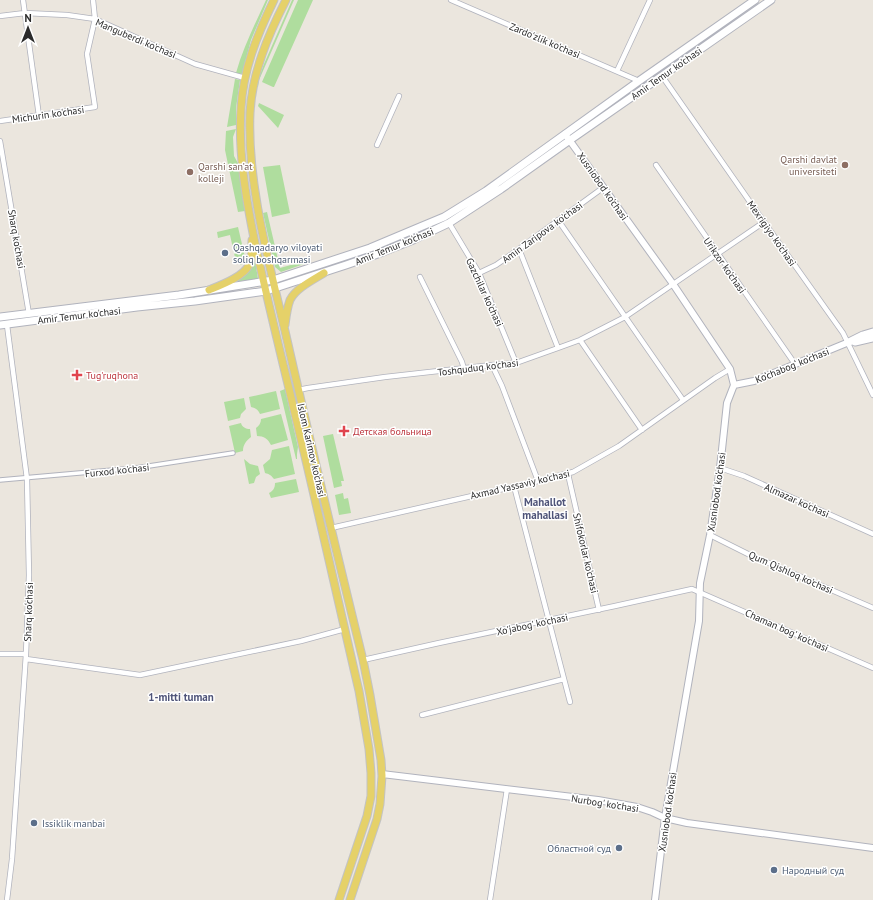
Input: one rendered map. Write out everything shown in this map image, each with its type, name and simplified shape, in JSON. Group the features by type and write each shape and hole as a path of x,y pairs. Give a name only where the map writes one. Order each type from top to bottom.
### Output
{"main road":[{"name":"Islom Karimov ko‘chasi","path":"274,0 259,31 245,78 241,108 242,160 252,228 359,691 369,749 371,796 367,816 339,900"},
{"name":"Islom Karimov ko‘chasi","path":"286,0 271,30 255,76 250,112 252,168 258,212 273,280 363,660 381,760 382,774 380,804 377,819 350,900"},
{"name":"Amir Temur ko'chasi","path":"3,325 266,291 375,255 413,240 449,222 501,189 639,81 755,0"},
{"name":"Amir Temur ko'chasi","path":"0,317 264,282 370,248 444,217 662,76 771,0"},
{"path":"209,290 237,277 248,266 252,254 252,228"},
{"path":"285,331 288,307 291,299 302,287 324,272"},
{"name":"Ko‘chabog‘ ko‘chasi","path":"849,342 873,332"},
{"name":"Ko‘chabog‘ ko‘chasi","path":"849,342 873,338"},
{"path":"359,691 363,687 369,688"}],"street":[{"path":"23,0 39,116"},
{"path":"93,0 95,19"},
{"name":"Zardo'zlik ko'chasi","path":"451,0 639,81"},
{"path":"617,71 650,0"},
{"name":"Manguberdi ko'chasi","path":"0,16 25,13 67,15 95,19 195,64 245,78"},
{"name":"Michurin ko'chasi","path":"0,121 95,107 87,54 95,19"},
{"name":"Mexrigiyo ko'chasi","path":"662,76 764,222 844,332 873,395"},
{"path":"377,145 399,96"},
{"name":"Xusniobod ko'chasi","path":"568,137 730,369 734,385 727,403 720,468 710,535 700,583 699,621 665,818 655,900"},
{"name":"Sharq ko'chasi","path":"0,141 29,314"},
{"name":"Urikzor ko'chasi","path":"656,165 795,364"},
{"name":"Amin Zaripova ko'chasi","path":"479,273 519,249 604,187"},
{"path":"558,220 683,400"},
{"name":"Gazchilar ko'chasi","path":"449,222 479,273 516,363"},
{"name":"Toshquduq ko'chasi","path":"298,390 385,377 516,363 558,348 580,340 625,317 764,222"},
{"path":"519,249 558,348"},
{"path":"420,276 464,369"},
{"name":"Sharq ko‘chasi","path":"3,325 27,478 29,575 26,656 12,859 7,900"},
{"path":"580,340 642,430"},
{"name":"Ko‘chabog‘ ko‘chasi","path":"734,385 754,381 849,342"},
{"path":"492,365 502,386 538,481"},
{"name":"Axmad Yassaviy ko'chasi","path":"331,528 568,474 620,446 683,400 730,369"},
{"name":"Furxod ko'chasi","path":"0,480 136,468 233,453"},
{"name":"Almazar ko'chasi","path":"720,468 744,476 873,534"},
{"name":"Shifokorlar ko'chasi","path":"568,474 599,610"},
{"path":"514,486 570,702"},
{"name":"Qum Qishloq ko'chasi","path":"710,535 755,557 873,608"},
{"name":"Xo'jabog' ko'chasi","path":"363,660 439,642 599,610 692,589 700,592"},
{"name":"Chaman bog' ko'chasi","path":"700,592 873,668"},
{"path":"0,654 26,656 140,675 301,641 345,629"},
{"path":"422,715 564,679"},
{"name":"Nurbog' ko'chasi","path":"382,774 598,800 637,807 665,818 687,823 873,848"},
{"path":"490,900 507,789"}],"green space":[{"path":"266,0 268,0 251,40 242,74 236,73 246,45"},
{"path":"292,0 294,0 259,80 258,87 256,87 264,64"},
{"path":"298,0 313,0 273,87 262,82"},
{"path":"235,79 240,80 236,108 236,125 227,127"},
{"path":"259,103 284,115 278,128 258,106"},
{"path":"236,129 233,137 234,156 239,165 245,211 238,212 225,150 226,131"},
{"path":"280,165 290,213 272,217 263,167"},
{"path":"267,212 280,268 305,261 304,264 281,272 275,267 263,213"},
{"path":"238,227 245,257 241,265 236,262 230,235 218,238 217,232"},
{"path":"254,254 258,279 233,282"},
{"path":"285,389 298,447 297,459 280,391"},
{"path":"276,391 280,409 260,414 256,409 251,407 249,397"},
{"path":"244,398 246,409 241,414 240,418 228,421 224,402"},
{"path":"281,414 288,440 271,445 266,438 257,436 256,428 260,424 261,419"},
{"path":"241,423 244,428 250,429 251,437 245,443 243,451 235,453 229,426"},
{"path":"333,434 344,481 341,481 342,486 334,488 323,436"},
{"path":"289,446 295,474 274,479 265,473 263,465 270,459 272,450"},
{"path":"244,459 250,464 258,466 260,474 256,477 254,483 249,484"},
{"path":"296,479 299,492 271,498 269,493 274,489 275,483"},
{"path":"343,493 344,499 348,498 351,513 339,515 335,495"}],"place":[{"name":"Qarshi davlat universiteti","path":"845,165"},
{"name":"Qarshi san’at kolleji","path":"190,172"},
{"name":"Qashqadaryo viloyati soliq boshqarmasi","path":"225,253"},
{"name":"Tug'ruqhona","path":"77,375"},
{"name":"Детская больница","path":"344,431"},
{"name":"Issiklik manbai","path":"34,823"},
{"name":"Областной суд","path":"619,848"},
{"name":"Народный суд","path":"774,870"}],"district":[{"name":"Mahallot mahallasi","path":"545,508"},
{"name":"1-mitti tuman","path":"181,697"}]}
